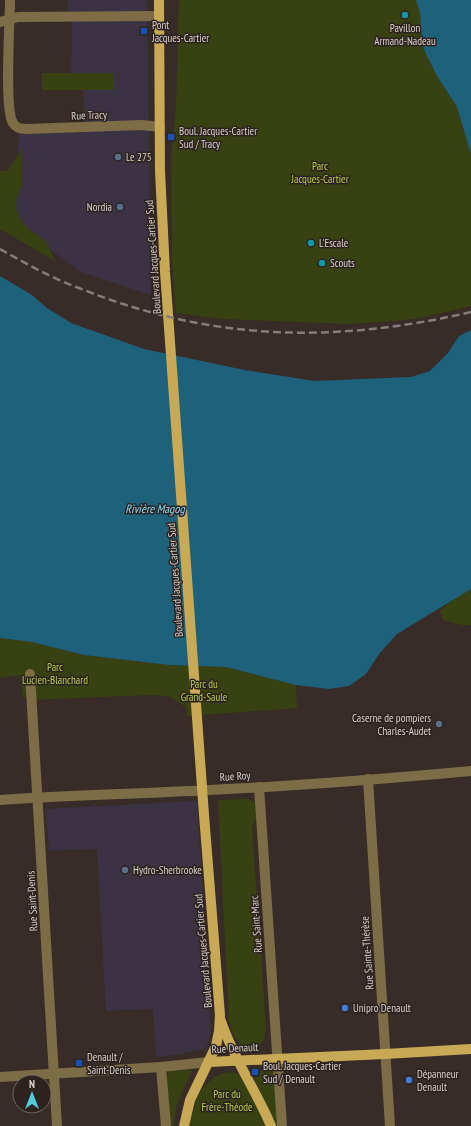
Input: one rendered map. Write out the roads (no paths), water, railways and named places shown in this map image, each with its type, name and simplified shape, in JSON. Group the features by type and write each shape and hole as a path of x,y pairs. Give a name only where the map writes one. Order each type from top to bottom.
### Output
{"main road":[{"name":"Boulevard Jacques-Cartier Sud","path":"159,0 160,185 204,814 220,1015 216,1046 190,1100 184,1126"},
{"name":"Boulevard Jacques-Cartier Sud","path":"220,1015 230,1045 261,1103 271,1126"},
{"name":"Rue Denault","path":"209,1062 386,1054 471,1048"}],"street":[{"path":"5,21 10,0"},
{"path":"5,21 18,17 159,16"},
{"name":"Rue Tracy","path":"5,21 10,112 13,124 19,128 89,128 142,125 160,127"},
{"name":"Rue Saint-Denis","path":"30,674 57,1126"},
{"name":"Rue Roy","path":"0,800 259,787 471,771"},
{"name":"Rue Sainte-Thérèse","path":"368,779 390,1126"},
{"name":"Rue Saint-Marc","path":"259,787 282,1126"},
{"name":"Rue Denault","path":"0,1077 161,1067 209,1062"},
{"path":"161,1067 166,1126"}],"water":[{"path":"416,0 471,0 471,154 457,107 437,76 425,52 422,42 420,13"},
{"name":"Rivière Magog","path":"0,276 32,295 47,308 71,323 144,349 245,370 315,381 411,377 430,371 448,353 459,336 471,330 471,589 397,634 379,654 366,674 349,686 329,689 296,685 226,667 169,665 84,655 32,642 0,638"}],"railway":[{"path":"0,249 58,280 128,306 176,319 224,327 273,332 321,332 370,329 420,322 471,312"}],"place":[{"name":"Pavillon Armand-Nadeau","path":"405,15"},
{"name":"Pont Jacques-Cartier","path":"144,31"},
{"name":"Boul. Jacques-Cartier Sud / Tracy","path":"171,137"},
{"name":"Le 275","path":"118,157"},
{"name":"Nordia","path":"120,207"},
{"name":"L'Escale","path":"311,243"},
{"name":"Scouts","path":"322,263"},
{"name":"Caserne de pompiers Charles-Audet","path":"439,724"},
{"name":"Hydro-Sherbrooke","path":"125,870"},
{"name":"Unipro Denault","path":"345,1008"},
{"name":"Denault / Saint-Denis","path":"79,1063"},
{"name":"Boul. Jacques-Cartier Sud / Denault","path":"255,1072"},
{"name":"Dépanneur Denault","path":"409,1080"}],"park label":[{"name":"Parc Jacques-Cartier","path":"320,172"},
{"name":"Parc Lucien-Blanchard","path":"55,673"},
{"name":"Parc du Grand-Saule","path":"204,690"},
{"name":"Parc du Frère-Théode","path":"227,1100"}]}
